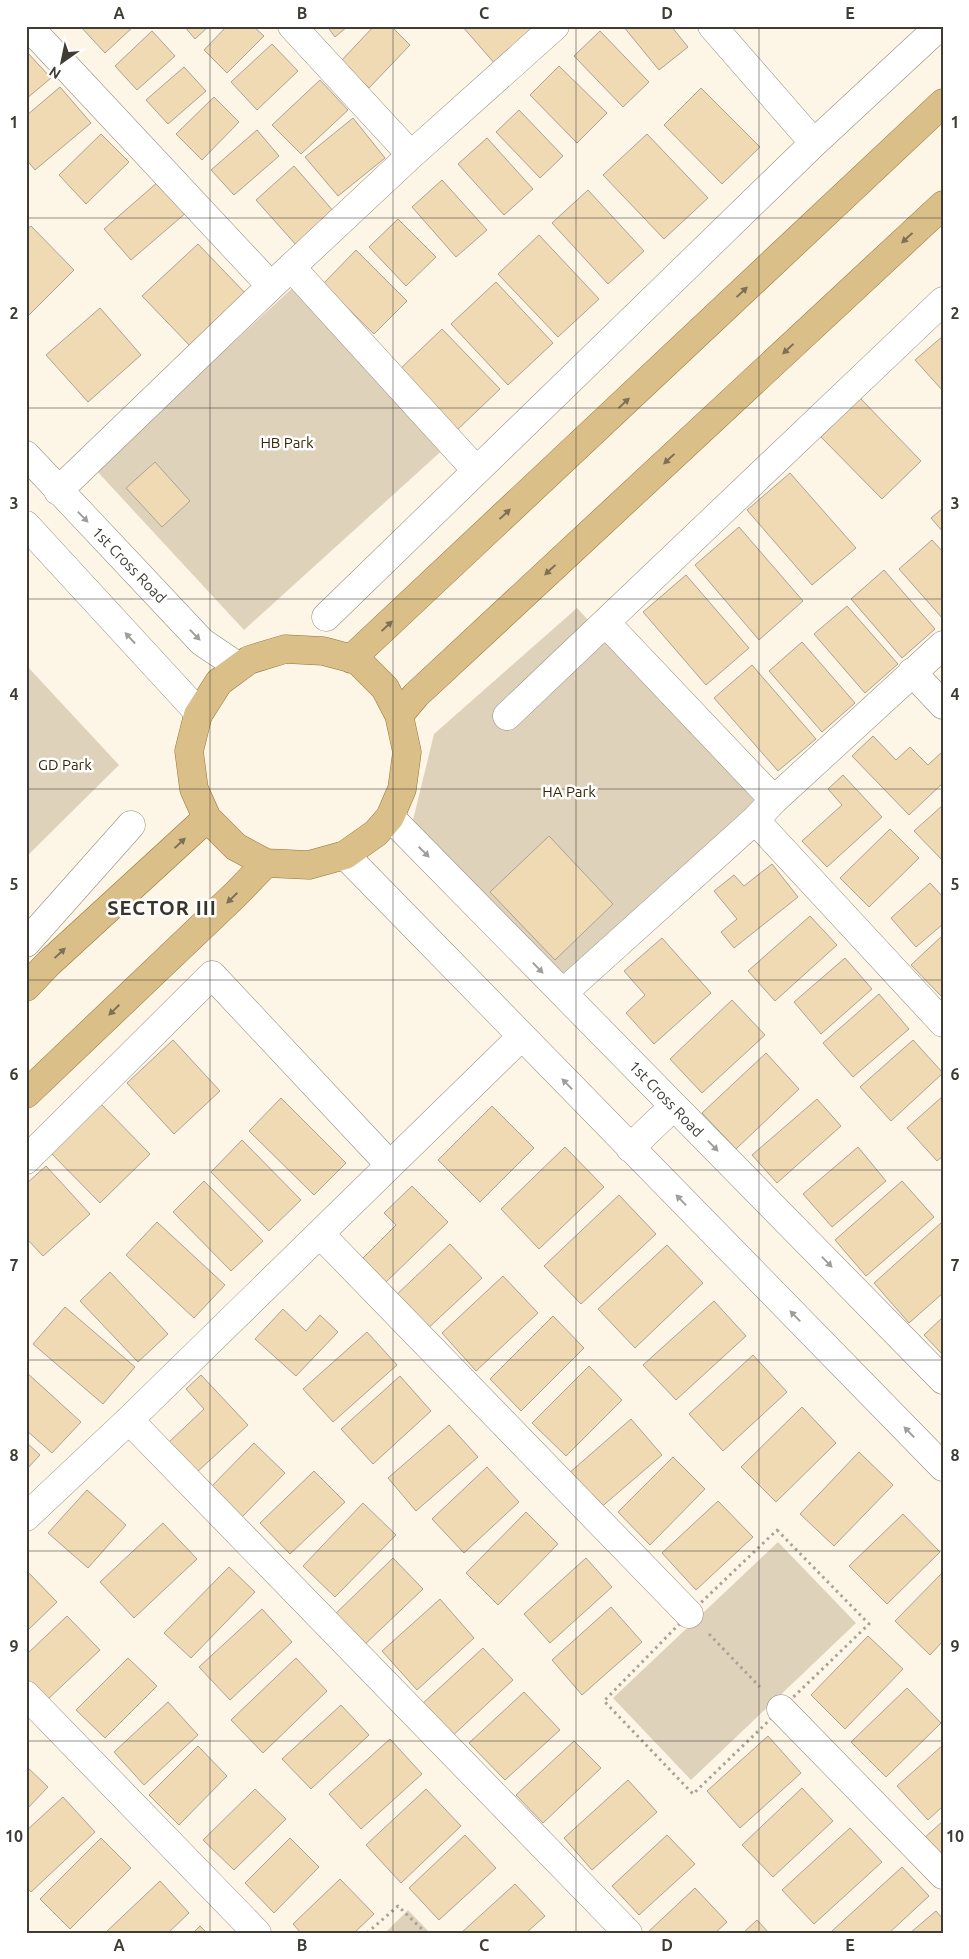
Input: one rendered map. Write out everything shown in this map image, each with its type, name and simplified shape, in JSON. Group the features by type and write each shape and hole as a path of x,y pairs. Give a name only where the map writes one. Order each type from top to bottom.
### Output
{"main road":[{"path":"351,659 943,104"},
{"path":"399,715 430,682 943,205"},
{"path":"285,649 323,651 358,660 385,688 399,715 407,752 402,789 390,817 376,833 345,856 309,865 266,863 236,846 207,818 194,789 189,751 199,713 219,682 239,667 249,660 285,649"},
{"path":"26,988 49,963 207,818"},
{"path":"26,1094 235,895 266,863"}],"street":[{"path":"28,26 271,286"},
{"path":"292,26 411,155"},
{"path":"58,491 292,266 411,155 555,26"},
{"path":"712,26 814,143"},
{"path":"326,617 814,143 940,26"},
{"path":"292,266 476,470"},
{"path":"507,716 943,301"},
{"name":"1st Cross Road","path":"26,456 202,642 239,667"},
{"path":"26,525 199,713"},
{"path":"606,623 774,800"},
{"path":"563,993 755,820 774,800 943,645"},
{"path":"912,672 943,705"},
{"name":"1st Cross Road","path":"390,817 943,1380"},
{"path":"755,820 943,1023"},
{"path":"27,942 131,825"},
{"path":"345,856 943,1467"},
{"path":"26,1160 212,975 390,1165"},
{"path":"26,1517 129,1420 521,1036"},
{"path":"630,1148 674,1106"},
{"path":"320,1234 696,1621"},
{"path":"129,1420 628,1933"},
{"path":"26,1695 258,1933"},
{"path":"778,1706 943,1875"}],"path":[{"path":"777,1530 869,1624 778,1706 692,1794 604,1701 696,1621 777,1530"},
{"path":"696,1621 762,1689"},
{"path":"367,1933 398,1906 426,1933"}],"green space":[{"name":"HB Park","path":"299,282 447,446 244,630 95,469"},
{"name":"HA Park","path":"577,608 758,804 567,978 413,820 434,734"},
{"name":"GD Park","path":"26,665 119,765 26,857"},
{"path":"778,1542 856,1623 691,1780 613,1698"},
{"path":"408,1910 430,1933 385,1933"}],"building":[{"path":"82,26 134,26 105,53"},
{"path":"184,26 209,26 195,39"},
{"path":"227,26 253,26 264,36 227,73 204,50"},
{"path":"327,26 348,26 335,37"},
{"path":"374,26 391,26 410,45 369,88 341,61"},
{"path":"462,26 539,26 496,65"},
{"path":"623,26 671,26 688,47 659,70"},
{"path":"152,31 175,56 137,90 115,66"},
{"path":"600,31 649,82 623,107 574,56"},
{"path":"272,44 298,71 257,110 231,82"},
{"path":"26,51 51,78 26,99"},
{"path":"559,66 607,113 577,143 530,95"},
{"path":"184,67 206,91 168,124 146,100"},
{"path":"320,80 348,110 301,154 272,125"},
{"path":"60,87 91,123 35,170 26,159 26,116"},
{"path":"701,88 760,147 722,184 664,125"},
{"path":"214,97 239,122 202,160 176,134"},
{"path":"519,110 563,156 540,178 496,132"},
{"path":"353,118 385,158 338,196 305,157"},
{"path":"257,130 279,156 234,195 211,170"},
{"path":"101,134 129,162 86,204 59,175"},
{"path":"647,134 708,198 664,239 603,175"},
{"path":"487,138 533,189 504,215 458,164"},
{"path":"294,166 335,213 297,246 256,200"},
{"path":"442,180 487,230 456,257 412,207"},
{"path":"159,181 187,212 131,260 104,229"},
{"path":"588,190 644,251 608,284 552,223"},
{"path":"398,219 436,257 406,286 369,247"},
{"path":"31,226 74,270 26,318 26,230"},
{"path":"539,235 599,299 558,337 498,274"},
{"path":"198,244 247,295 192,348 142,296"},
{"path":"356,250 407,301 374,334 323,284"},
{"path":"496,282 553,343 508,385 451,324"},
{"path":"100,308 141,355 88,402 46,355"},
{"path":"442,329 500,389 455,432 397,372"},
{"path":"943,336 943,391 915,360"},
{"path":"860,398 921,461 882,499 821,437"},
{"path":"155,462 190,501 162,527 126,488"},
{"path":"790,473 856,548 812,585 747,510"},
{"path":"943,508 943,532 931,518"},
{"path":"739,527 803,601 759,640 695,565"},
{"path":"932,540 943,552 943,619 899,569"},
{"path":"884,570 935,629 902,658 851,599"},
{"path":"686,575 749,648 706,685 643,612"},
{"path":"847,606 898,664 865,693 814,634"},
{"path":"802,642 855,703 822,732 769,671"},
{"path":"752,665 816,739 778,771 714,698"},
{"path":"873,736 896,760 910,747 928,765 943,751 943,783 909,815 852,756"},
{"path":"843,775 882,817 827,867 802,841 842,805 828,789"},
{"path":"943,805 943,861 914,831"},
{"path":"890,829 919,858 869,907 840,878"},
{"path":"549,836 613,904 555,960 490,892"},
{"path":"772,864 798,897 734,948 721,932 737,919 714,891 734,875 744,886"},
{"path":"930,883 943,897 943,924 916,947 891,918"},
{"path":"810,916 837,945 775,1001 748,971"},
{"path":"943,935 943,996 942,997 911,965"},
{"path":"662,938 711,993 654,1044 626,1013 645,995 624,971"},
{"path":"845,958 872,989 821,1034 794,1002"},
{"path":"879,994 909,1029 853,1077 823,1043"},
{"path":"732,1000 765,1035 702,1093 670,1059"},
{"path":"173,1040 220,1091 174,1134 127,1083"},
{"path":"913,1040 943,1073 891,1121 860,1087"},
{"path":"766,1053 799,1089 736,1149 702,1113"},
{"path":"943,1096 943,1156 937,1161 907,1128"},
{"path":"281,1098 346,1163 314,1195 249,1131"},
{"path":"817,1099 841,1126 777,1183 752,1155"},
{"path":"100,1103 150,1154 100,1203 49,1151"},
{"path":"492,1106 534,1148 480,1202 438,1160"},
{"path":"242,1140 301,1200 269,1231 211,1172"},
{"path":"565,1147 604,1187 539,1249 501,1209"},
{"path":"858,1147 886,1181 832,1227 803,1194"},
{"path":"46,1166 90,1214 43,1256 26,1238 26,1184"},
{"path":"204,1181 263,1241 231,1271 173,1212"},
{"path":"902,1181 934,1217 866,1276 835,1240"},
{"path":"412,1186 448,1222 384,1284 361,1260 396,1225 384,1213"},
{"path":"619,1195 656,1234 581,1304 544,1266"},
{"path":"157,1222 225,1285 194,1318 126,1255"},
{"path":"941,1223 943,1225 943,1293 909,1323 874,1283"},
{"path":"450,1244 482,1278 424,1332 392,1299"},
{"path":"667,1245 703,1283 635,1348 598,1309"},
{"path":"110,1272 168,1334 138,1362 80,1301"},
{"path":"503,1276 538,1313 476,1371 442,1333"},
{"path":"714,1301 746,1336 676,1400 643,1365"},
{"path":"65,1307 135,1367 103,1404 33,1344"},
{"path":"283,1309 306,1331 320,1315 338,1332 296,1376 255,1339"},
{"path":"553,1316 584,1348 521,1411 490,1379"},
{"path":"943,1317 943,1355 924,1335"},
{"path":"367,1332 397,1365 333,1422 303,1389"},
{"path":"753,1355 787,1392 723,1451 689,1414"},
{"path":"589,1366 622,1400 566,1456 532,1423"},
{"path":"26,1372 81,1422 52,1453 26,1430"},
{"path":"201,1375 248,1425 196,1473 168,1443 204,1409 186,1389"},
{"path":"400,1376 431,1411 373,1464 341,1429"},
{"path":"802,1407 836,1443 776,1502 741,1467"},
{"path":"631,1419 662,1455 599,1509 568,1474"},
{"path":"449,1425 478,1457 416,1511 388,1478"},
{"path":"26,1442 40,1455 26,1470"},
{"path":"254,1443 285,1473 240,1519 210,1488"},
{"path":"859,1452 893,1485 834,1546 800,1514"},
{"path":"673,1457 705,1489 650,1545 618,1512"},
{"path":"487,1467 519,1502 464,1553 432,1519"},
{"path":"314,1471 345,1502 290,1554 260,1523"},
{"path":"87,1490 126,1525 88,1568 48,1533"},
{"path":"718,1501 753,1537 696,1590 662,1553"},
{"path":"363,1503 396,1535 335,1597 303,1566"},
{"path":"526,1512 558,1544 498,1605 466,1573"},
{"path":"903,1514 940,1552 887,1604 849,1566"},
{"path":"163,1523 197,1559 134,1618 100,1582"},
{"path":"393,1558 423,1589 361,1648 331,1618"},
{"path":"586,1558 612,1587 550,1643 524,1614"},
{"path":"229,1567 255,1592 191,1658 164,1633"},
{"path":"26,1570 57,1602 26,1632"},
{"path":"943,1572 943,1641 930,1655 895,1621"},
{"path":"440,1599 474,1638 417,1690 382,1651"},
{"path":"611,1607 642,1642 582,1695 552,1660"},
{"path":"262,1609 292,1642 230,1700 199,1667"},
{"path":"67,1616 100,1650 46,1701 26,1681 26,1655"},
{"path":"868,1636 903,1669 845,1729 811,1695"},
{"path":"483,1648 513,1680 450,1738 421,1705"},
{"path":"128,1658 157,1686 105,1738 76,1710"},
{"path":"296,1658 327,1691 263,1753 231,1720"},
{"path":"907,1688 941,1723 886,1777 851,1742"},
{"path":"524,1692 560,1730 505,1780 469,1743"},
{"path":"168,1702 198,1735 144,1785 114,1752"},
{"path":"341,1705 369,1735 311,1789 282,1759"},
{"path":"768,1736 801,1773 740,1828 707,1791"},
{"path":"390,1739 422,1774 361,1829 329,1794"},
{"path":"574,1741 601,1768 543,1823 516,1795"},
{"path":"943,1745 943,1806 928,1820 897,1786"},
{"path":"198,1746 227,1776 179,1825 149,1795"},
{"path":"26,1766 48,1787 26,1810"},
{"path":"628,1780 657,1812 592,1870 564,1838"},
{"path":"802,1788 833,1821 773,1877 742,1845"},
{"path":"255,1789 286,1819 234,1870 203,1840"},
{"path":"426,1789 461,1826 401,1883 366,1845"},
{"path":"63,1797 95,1832 31,1892 26,1887 26,1831"},
{"path":"943,1821 943,1862 922,1840"},
{"path":"850,1828 882,1862 814,1924 782,1890"},
{"path":"465,1835 496,1868 439,1920 409,1888"},
{"path":"667,1835 695,1864 639,1915 612,1886"},
{"path":"101,1838 131,1868 70,1929 40,1899"},
{"path":"290,1838 319,1867 274,1913 245,1883"},
{"path":"902,1867 929,1896 889,1933 833,1933 832,1931"},
{"path":"340,1879 374,1914 354,1933 301,1933 293,1924"},
{"path":"160,1881 189,1913 168,1933 105,1933"},
{"path":"515,1884 545,1916 526,1933 461,1933"},
{"path":"695,1888 727,1922 715,1933 647,1933"},
{"path":"936,1911 943,1919 943,1933 910,1933"},
{"path":"757,1920 769,1933 743,1933"},
{"path":"200,1926 207,1933 193,1933"}],"district":[{"name":"SECTOR III","path":"162,908"}]}
